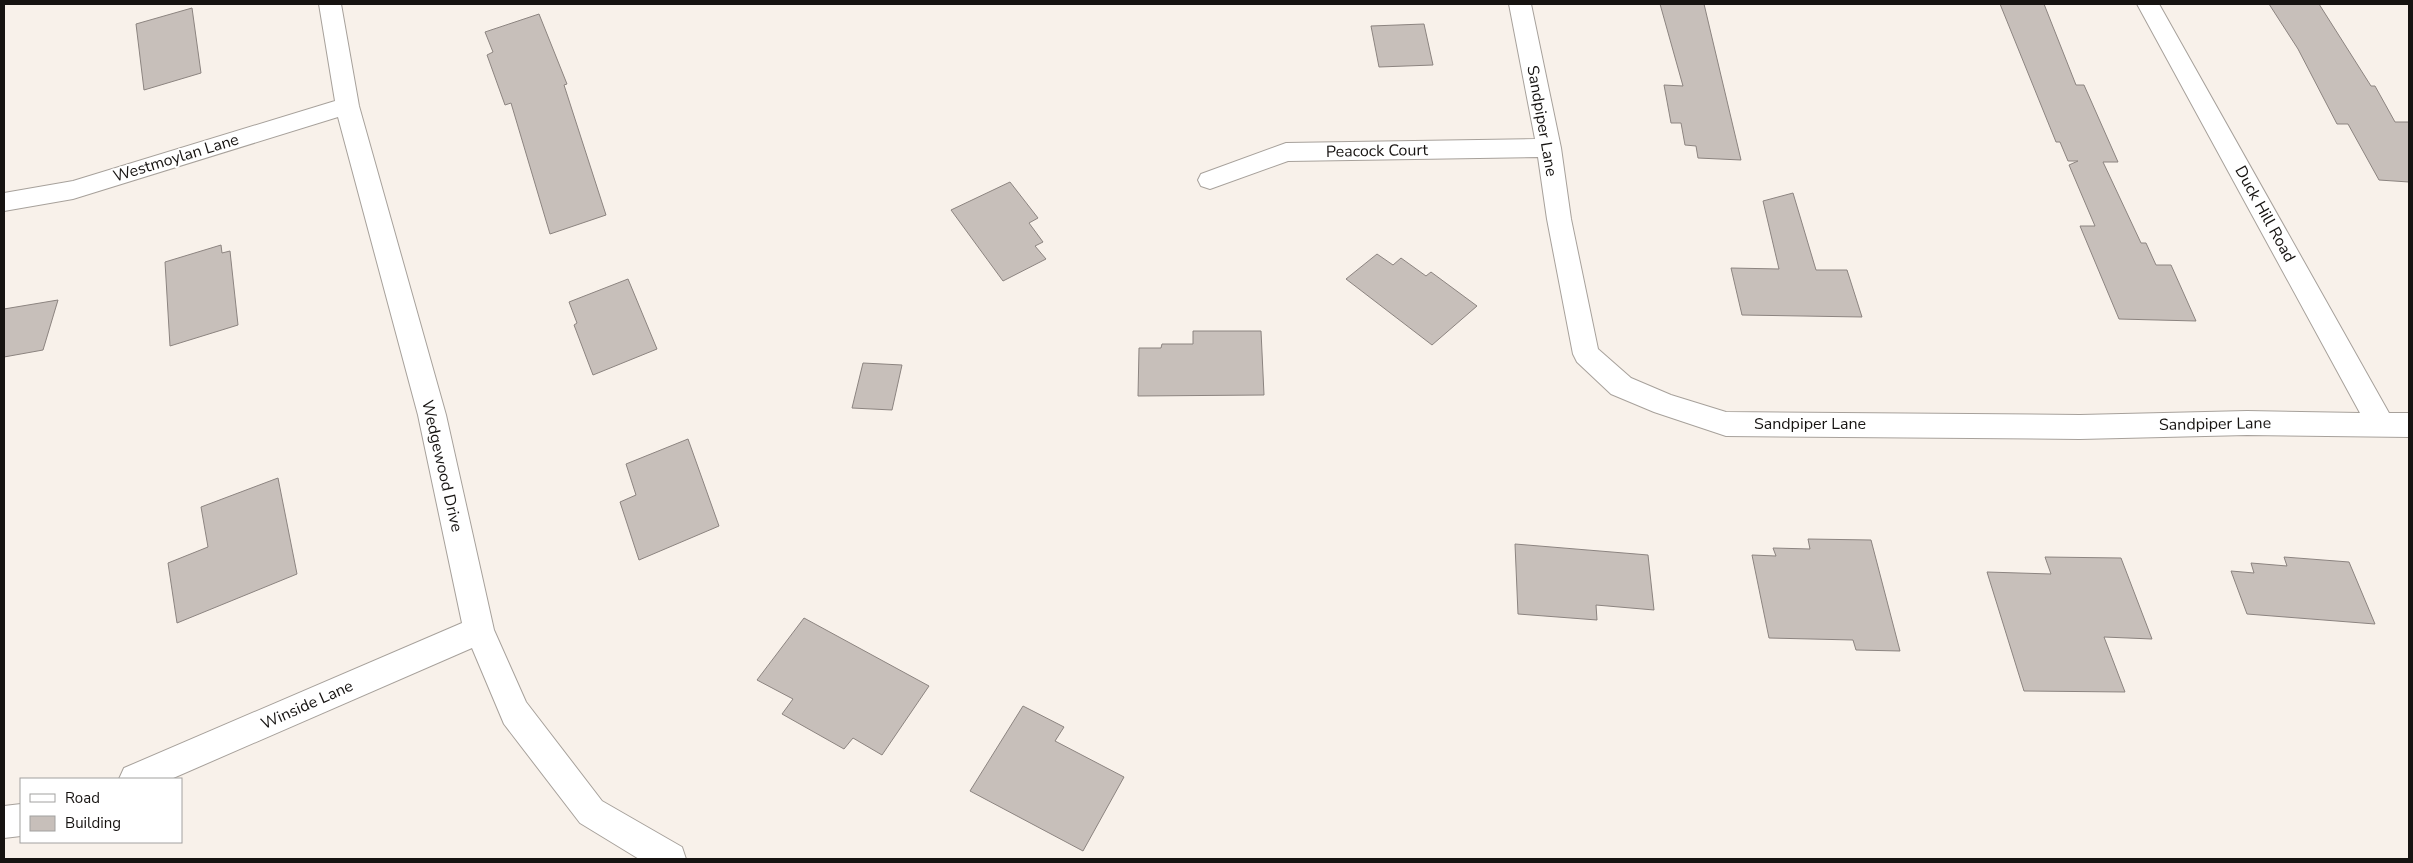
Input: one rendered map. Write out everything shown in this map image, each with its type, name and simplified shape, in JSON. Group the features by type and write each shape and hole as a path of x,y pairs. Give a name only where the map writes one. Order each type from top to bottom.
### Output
{"street":[{"name":"Wedgewood Drive","path":"330,4 347,106 432,414 479,630 514,714 591,812 670,859"},
{"name":"Sandpiper Lane","path":"1520,4 1549,148 1559,219 1586,354 1621,386 1664,404 1726,424 2080,427 2248,423 2409,425"},
{"name":"Duck Hill Road","path":"2148,4 2381,425"},
{"name":"Westmoylan Lane","path":"4,202 73,190 347,106"},
{"name":"Peacock Court","path":"1210,180 1286,152 1549,148"},
{"name":"Winside Lane","path":"137,778 479,630"},
{"path":"4,822 20,820"}],"building":[{"path":"1660,4 1704,4 1741,160 1698,158 1696,146 1685,145 1681,123 1671,123 1664,85 1683,86"},
{"path":"2000,4 2044,4 2076,85 2084,85 2118,162 2103,162 2141,243 2146,243 2156,265 2171,265 2196,321 2119,319 2080,226 2095,226 2069,165 2078,161 2068,161 2060,142 2056,142"},
{"path":"2269,4 2319,4 2371,86 2375,86 2395,122 2409,122 2409,182 2379,180 2348,124 2337,124 2298,49"},
{"path":"192,8 201,73 144,90 136,24"},
{"path":"539,14 567,84 564,85 606,215 550,234 511,103 505,105 487,55 493,52 485,32"},
{"path":"1424,24 1433,65 1379,67 1371,26"},
{"path":"1010,182 1038,218 1029,223 1043,242 1035,246 1046,259 1003,281 951,210"},
{"path":"1793,193 1816,270 1847,270 1862,317 1742,315 1731,268 1779,269 1763,201"},
{"path":"221,245 222,253 230,251 238,325 170,346 165,262"},
{"path":"1377,254 1393,265 1401,258 1426,276 1431,272 1477,306 1432,345 1346,279"},
{"path":"628,279 657,349 593,375 574,325 577,323 569,302"},
{"path":"58,300 43,350 4,357 4,309"},
{"path":"1193,331 1261,331 1264,395 1138,396 1139,348 1161,348 1162,344 1193,344"},
{"path":"863,363 902,365 892,410 852,408"},
{"path":"688,439 719,526 639,560 620,502 636,495 626,464"},
{"path":"278,478 297,574 177,623 168,563 208,547 201,507"},
{"path":"1808,539 1871,540 1900,651 1856,650 1853,640 1769,638 1752,555 1776,556 1773,548 1810,549"},
{"path":"1515,544 1648,555 1654,610 1596,605 1597,620 1518,614"},
{"path":"2045,557 2121,558 2152,639 2104,637 2125,692 2024,691 1987,572 2051,574"},
{"path":"2284,557 2349,562 2375,624 2247,614 2231,571 2254,573 2251,563 2287,566"},
{"path":"804,618 929,686 882,755 853,738 844,749 782,714 793,699 757,680"},
{"path":"1023,706 1064,727 1055,741 1124,777 1083,851 970,791"}]}
